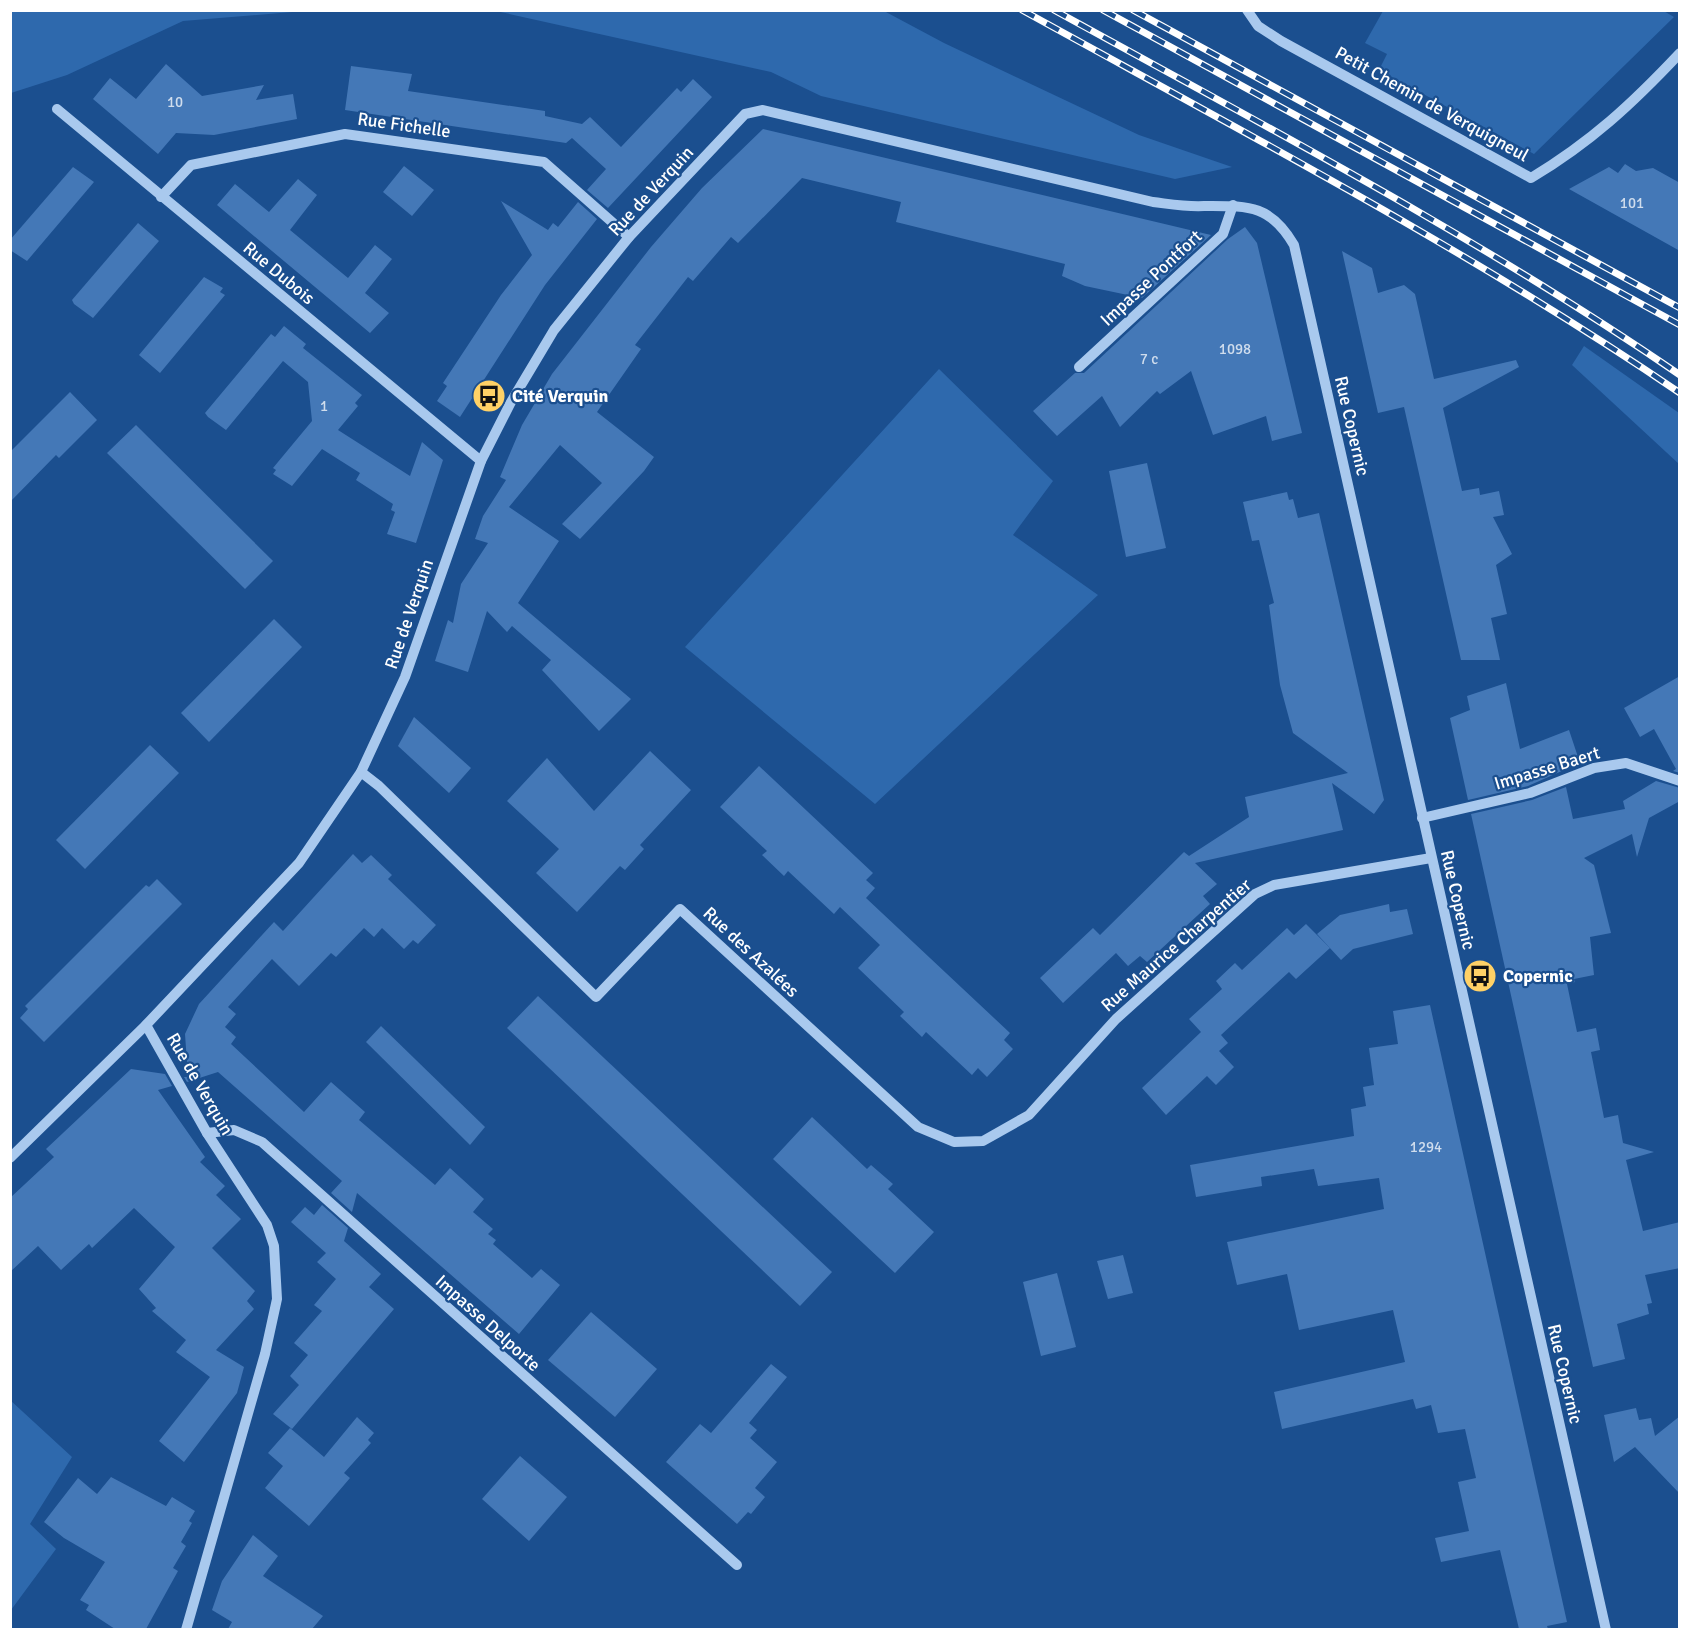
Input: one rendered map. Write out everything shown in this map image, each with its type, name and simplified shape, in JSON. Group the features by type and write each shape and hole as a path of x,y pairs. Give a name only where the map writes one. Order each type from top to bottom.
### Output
{"street":[{"name":"Petit Chemin de Verquigneul","path":"1246,10 1258,26 1281,41 1531,178 1566,157 1617,118 1680,53"},
{"name":"Rue Dubois","path":"57,109 481,462"},
{"name":"Rue de Verquin","path":"186,1629 265,1354 277,1299 274,1246 267,1225 207,1133 146,1025 299,863 361,772 405,678 481,462 511,402 554,330 629,237 745,114 763,110 1153,202 1180,206 1250,207 1275,219"},
{"name":"Rue Fichelle","path":"161,196 191,165 345,134 544,162 629,237"},
{"name":"Impasse Pontfort","path":"1079,367 1223,234 1233,206"},
{"name":"Rue Copernic","path":"1275,219 1294,246 1606,1629"},
{"name":"Impasse Baert","path":"1422,818 1530,793 1594,768 1626,763 1680,781"},
{"name":"Rue des Azalées","path":"361,772 379,786 596,997 680,909 918,1127 954,1142 983,1142 1029,1115 1092,1045"},
{"name":"Rue Maurice Charpentier","path":"1092,1045 1116,1019 1255,894 1274,885 1431,858"},
{"path":"10,1158 146,1025"},
{"name":"Impasse Delporte","path":"207,1133 234,1130 262,1142 737,1565"}],"shaded area":[{"path":"11,10 304,11 183,21 67,75 11,93"},
{"path":"1662,10 1674,17 1534,154 1379,70 1387,54 1365,43 1383,11"},
{"path":"496,11 884,11 944,43 1139,135 1232,167 1175,179 821,96 771,72"},
{"path":"1584,346 1679,413 1679,464 1572,365"},
{"path":"939,369 1053,481 1013,535 1098,595 875,804 685,647"},
{"path":"10,1400 72,1457 30,1524 56,1549 11,1610"}],"building":[{"path":"166,64 202,96 264,85 256,100 293,94 297,119 214,135 176,133 158,154 93,99 110,78 136,99"},
{"path":"351,66 412,74 408,91 545,111 545,116 582,124 590,117 621,147 677,88 681,92 693,79 712,97 608,208 587,190 606,169 572,138 566,143 345,110"},
{"path":"763,129 1211,235 1142,298 1085,286 1062,276 1065,264 896,222 901,202 802,178 738,243 731,237 693,281 688,277 635,345 641,349 597,412 654,457 644,471 580,539 562,524 602,483 560,445 509,507 559,541 518,603 631,699 599,731 542,670 551,660 512,626 507,632 487,611 468,672 435,661 448,620 453,623 461,584 488,543 475,539 483,516 506,480 500,477 522,425 552,374 651,247 702,188"},
{"path":"1625,164 1636,171 1653,168 1680,183 1680,251 1569,189 1609,167 1618,173"},
{"path":"404,166 434,190 412,216 383,192"},
{"path":"73,167 94,182 27,261 10,250 10,240"},
{"path":"298,179 317,195 290,230 348,278 375,245 392,259 365,293 389,313 370,333 217,205 235,184 269,212"},
{"path":"501,201 548,230 553,223 558,227 578,202 597,219 545,285 460,417 437,401 447,386 443,383 501,295 532,255"},
{"path":"138,223 159,241 93,318 72,300"},
{"path":"1245,227 1257,243 1302,433 1272,441 1266,416 1213,435 1191,371 1160,394 1157,391 1120,427 1102,396 1057,436 1033,411 1075,373 1084,373 1228,239"},
{"path":"1342,251 1372,268 1378,293 1404,285 1415,294 1434,379 1516,360 1519,367 1443,408 1462,491 1479,488 1480,495 1499,491 1504,515 1493,517 1512,554 1496,565 1507,614 1491,618 1500,660 1461,660 1404,407 1378,413"},
{"path":"204,277 223,288 220,292 225,295 160,373 139,355"},
{"path":"284,326 306,344 303,348 362,395 355,403 358,406 338,430 410,476 422,442 443,460 416,543 387,534 395,512 391,510 393,504 356,480 360,473 322,449 292,486 273,474 276,470 273,468 312,421 308,382 283,361 226,430 205,413 271,334 275,337"},
{"path":"70,392 97,420 59,458 56,455 10,502 10,452"},
{"path":"136,425 273,561 245,589 107,453"},
{"path":"1147,463 1166,548 1126,557 1109,471"},
{"path":"1287,492 1289,500 1293,499 1298,518 1319,513 1384,800 1374,814 1332,783 1343,830 1195,863 1217,884 1203,896 1210,904 1147,962 1140,956 1128,966 1116,953 1063,1003 1040,978 1093,928 1100,935 1184,852 1189,856 1249,817 1245,797 1348,773 1293,733 1280,685 1269,605 1274,603 1259,540 1252,541 1243,502"},
{"path":"274,619 302,647 209,742 181,713"},
{"path":"1680,676 1680,773 1673,771 1676,769 1654,729 1640,737 1624,708"},
{"path":"1506,683 1520,749 1569,730 1580,763 1528,786 1468,800 1450,718 1470,710 1467,696"},
{"path":"414,717 471,768 449,793 398,746"},
{"path":"150,745 179,773 85,869 56,840"},
{"path":"650,751 691,790 640,845 644,849 625,870 620,866 577,912 536,873 559,849 507,801 547,758 594,811"},
{"path":"759,766 873,873 866,880 875,888 866,898 1010,1033 1004,1040 1013,1049 987,1077 978,1068 972,1075 926,1032 922,1037 900,1016 904,1012 858,968 880,945 840,907 834,914 788,871 784,876 762,855 767,851 720,807"},
{"path":"1656,781 1680,788 1680,801 1649,818 1637,857 1632,834 1584,858 1594,865 1611,933 1590,937 1594,975 1574,979 1575,982 1567,984 1577,1032 1596,1028 1600,1050 1591,1052 1604,1118 1618,1115 1623,1143 1654,1152 1626,1160 1643,1231 1680,1222 1680,1268 1645,1275 1652,1303 1647,1304 1649,1314 1617,1324 1625,1359 1593,1367 1471,814 1532,800 1566,787 1573,819 1625,809 1623,801"},
{"path":"353,854 362,863 371,855 392,875 388,879 436,925 418,944 413,940 404,949 382,928 374,937 364,928 336,957 331,953 299,986 272,959 228,1007 236,1014 225,1027 236,1037 231,1044 304,1112 331,1082 365,1112 359,1120 435,1185 450,1168 484,1199 473,1212 493,1229 488,1234 496,1240 493,1244 532,1278 541,1269 560,1285 519,1334 357,1193 352,1212 331,1193 342,1181 218,1072 187,1082 184,1077 188,1077 185,1034 199,1004 274,922 283,931"},
{"path":"157,879 182,904 44,1042 20,1018 28,1009 25,1006 146,885 149,887"},
{"path":"1389,904 1390,912 1407,909 1413,934 1353,949 1341,960 1317,934 1340,915"},
{"path":"1306,924 1330,948 1296,979 1289,972 1221,1035 1228,1043 1219,1051 1234,1067 1216,1085 1207,1076 1166,1115 1142,1088 1201,1032 1189,1019 1222,989 1216,981 1235,963 1242,970 1287,928 1294,935"},
{"path":"538,996 832,1272 800,1306 507,1028"},
{"path":"1430,1005 1567,1622 1547,1626 1548,1629 1519,1629 1500,1550 1441,1562 1435,1538 1469,1531 1458,1482 1476,1478 1465,1429 1438,1433 1431,1405 1416,1409 1413,1399 1282,1429 1274,1392 1405,1362 1393,1310 1299,1330 1287,1274 1237,1285 1227,1242 1384,1209 1379,1178 1318,1186 1314,1169 1261,1177 1262,1186 1196,1197 1190,1165 1354,1136 1351,1109 1366,1106 1363,1087 1374,1085 1369,1048 1398,1044 1393,1011"},
{"path":"381,1026 485,1127 470,1145 366,1042"},
{"path":"131,1069 165,1074 172,1086 158,1090 205,1157 200,1162 225,1186 216,1195 241,1219 212,1248 255,1291 247,1301 254,1309 216,1350 244,1367 237,1393 184,1462 159,1441 210,1377 176,1352 186,1340 152,1311 156,1308 139,1289 175,1247 134,1208 92,1248 89,1244 61,1270 38,1246 10,1272 10,1198 54,1157 46,1149"},
{"path":"812,1117 867,1169 871,1165 893,1184 888,1189 934,1232 895,1273 773,1159"},
{"path":"322,1205 348,1228 344,1241 381,1274 369,1287 394,1309 292,1429 273,1414 299,1385 290,1376 308,1355 294,1343 322,1311 314,1305 336,1279 317,1262 326,1253 291,1222 305,1207 314,1215"},
{"path":"1123,1255 1133,1293 1108,1299 1097,1261"},
{"path":"1057,1273 1076,1347 1041,1356 1023,1282"},
{"path":"591,1312 657,1369 615,1417 548,1360"},
{"path":"771,1364 787,1377 749,1423 757,1430 750,1438 777,1462 755,1488 765,1497 751,1514 748,1512 737,1524 666,1462 700,1424 711,1433"},
{"path":"1636,1408 1639,1420 1651,1418 1655,1436 1680,1416 1680,1494 1635,1447 1614,1462 1604,1415"},
{"path":"357,1417 374,1433 368,1440 371,1443 344,1473 350,1478 309,1526 265,1488 283,1466 268,1453 290,1428 324,1457"},
{"path":"520,1456 567,1497 529,1541 482,1499"},
{"path":"111,1477 166,1506 172,1497 195,1511 189,1521 192,1523 181,1542 186,1546 173,1568 178,1571 146,1629 115,1629 86,1610 89,1605 80,1600 105,1562 64,1538 44,1522 78,1478 97,1494"},
{"path":"253,1535 278,1556 263,1576 323,1616 312,1629 228,1629 232,1622 212,1610 222,1581"}],"railway":[{"path":"1022,10 1438,241 1520,290 1680,393"},
{"path":"1054,10 1292,140 1450,230 1527,276 1680,375"},
{"path":"1103,10 1680,325"},
{"path":"1133,10 1680,308"}],"place":[{"name":"Cité Verquin","path":"489,396"},
{"name":"Copernic","path":"1480,976"}]}
